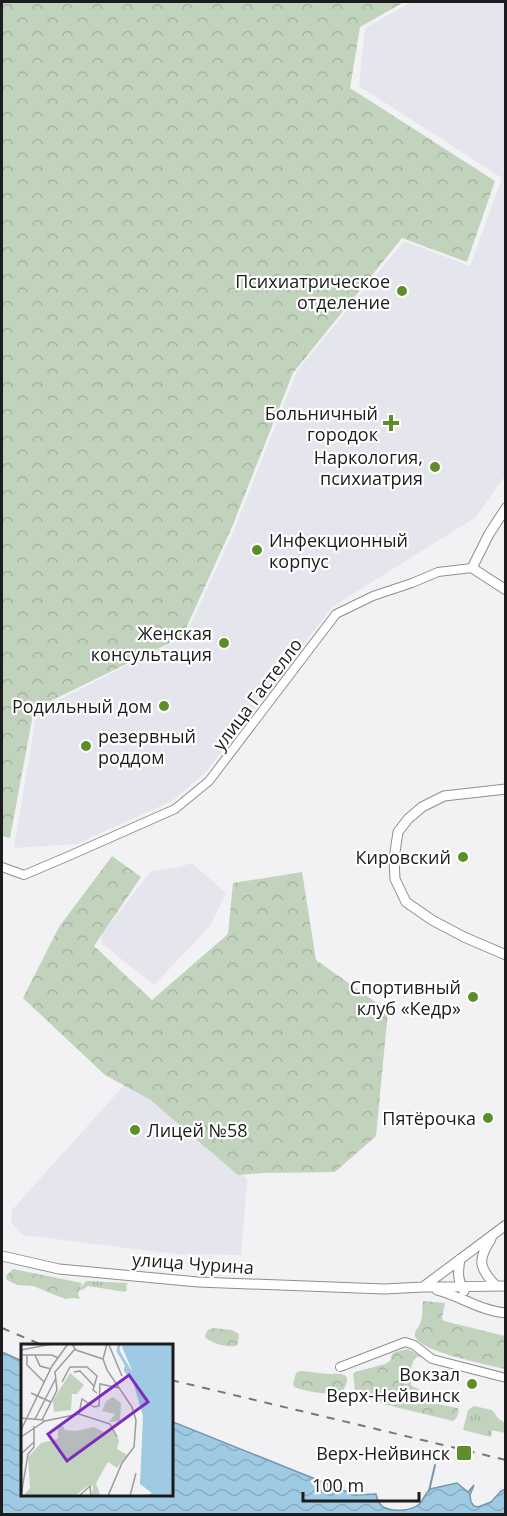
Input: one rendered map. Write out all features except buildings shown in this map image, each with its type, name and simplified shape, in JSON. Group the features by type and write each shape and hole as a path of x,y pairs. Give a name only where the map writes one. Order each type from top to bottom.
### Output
{"street":[{"path":"506,508 489,534 472,568 506,590"},
{"name":"улица Гастелло","path":"2,867 24,875 175,808 210,781 336,614 373,596 438,572 472,568"},
{"path":"506,789 444,796 422,807 398,832 394,859 395,879 406,902 432,920 464,937 506,955"},
{"path":"423,1287 506,1225"},
{"path":"495,1233 482,1254 481,1260 486,1275 501,1286"},
{"name":"улица Чурина","path":"2,1256 59,1269 198,1282 384,1289 501,1286"},
{"path":"460,1259 458,1279 474,1304"},
{"path":"423,1287 453,1295 495,1312 506,1313"},
{"path":"340,1367 405,1342 414,1345 432,1359 506,1378"}],"shaded area":[{"name":"Больничный городок","path":"411,2 505,2 505,476 476,517 332,607 205,773 172,801 76,844 14,848 37,711 185,636 232,535 297,371 404,241 470,266 502,178 359,86 365,28"},
{"path":"192,863 226,893 210,926 154,985 101,943 103,933 151,871"},
{"name":"Лицей №58","path":"127,1082 247,1179 241,1255 174,1254 23,1235 11,1222 12,1210"}],"green space":[{"path":"2,2 404,2 360,27 350,88 495,181 467,262 402,238 293,373 232,527 182,637 34,709 10,838 2,836"},
{"path":"112,856 141,877 94,946 152,1000 228,934 233,883 302,872 316,960 388,1011 376,1136 335,1172 238,1175 149,1099 105,1075 23,998 59,927"},
{"path":"13,1269 82,1283 78,1294 80,1299 65,1299 33,1286 17,1285 7,1280 6,1276"},
{"path":"86,1281 128,1283 125,1292 88,1286 79,1290"},
{"path":"423,1301 445,1303 442,1318 444,1321 505,1336 505,1369 441,1352 419,1342 415,1334 421,1322"},
{"path":"212,1328 232,1330 239,1334 238,1343 236,1346 228,1346 212,1342 205,1337 207,1331"},
{"path":"408,1349 423,1357 417,1357 414,1360 411,1385 423,1393 425,1401 457,1408 458,1415 453,1421 383,1404 373,1394 355,1390 353,1374 355,1372 385,1364 390,1361 395,1352"},
{"path":"300,1371 343,1374 347,1381 343,1391 325,1393 306,1390 294,1387 293,1384 296,1373"},
{"path":"474,1406 492,1410 505,1423 505,1433 492,1430 491,1437 463,1430 468,1410"}],"water":[{"path":"2,1352 21,1361 21,1495 172,1495 172,1421 355,1495 376,1494 380,1504 387,1509 410,1509 420,1503 430,1489 457,1483 468,1492 474,1485 470,1495 471,1502 478,1507 491,1502 505,1489 505,1514 2,1514"}],"waterway":[{"path":"429,1491 435,1465"}],"railway":[{"path":"2,1328 40,1344"},
{"path":"172,1380 506,1460"}],"place":[{"name":"Психиатрическое отделение","path":"402,291"},
{"name":"Больничный городок","path":"391,423"},
{"name":"Наркология, психиатрия","path":"435,467"},
{"name":"Инфекционный корпус","path":"257,550"},
{"name":"Женская консультация","path":"224,643"},
{"name":"Родильный дом","path":"164,706"},
{"name":"резервный роддом","path":"86,746"},
{"name":"Кировский","path":"463,857"},
{"name":"Спортивный клуб «Кедр»","path":"473,997"},
{"name":"Пятёрочка","path":"488,1118"},
{"name":"Лицей №58","path":"135,1130"},
{"name":"Вокзал Верх-Нейвинск","path":"472,1384"},
{"name":"Верх-Нейвинск","path":"464,1453"}]}
